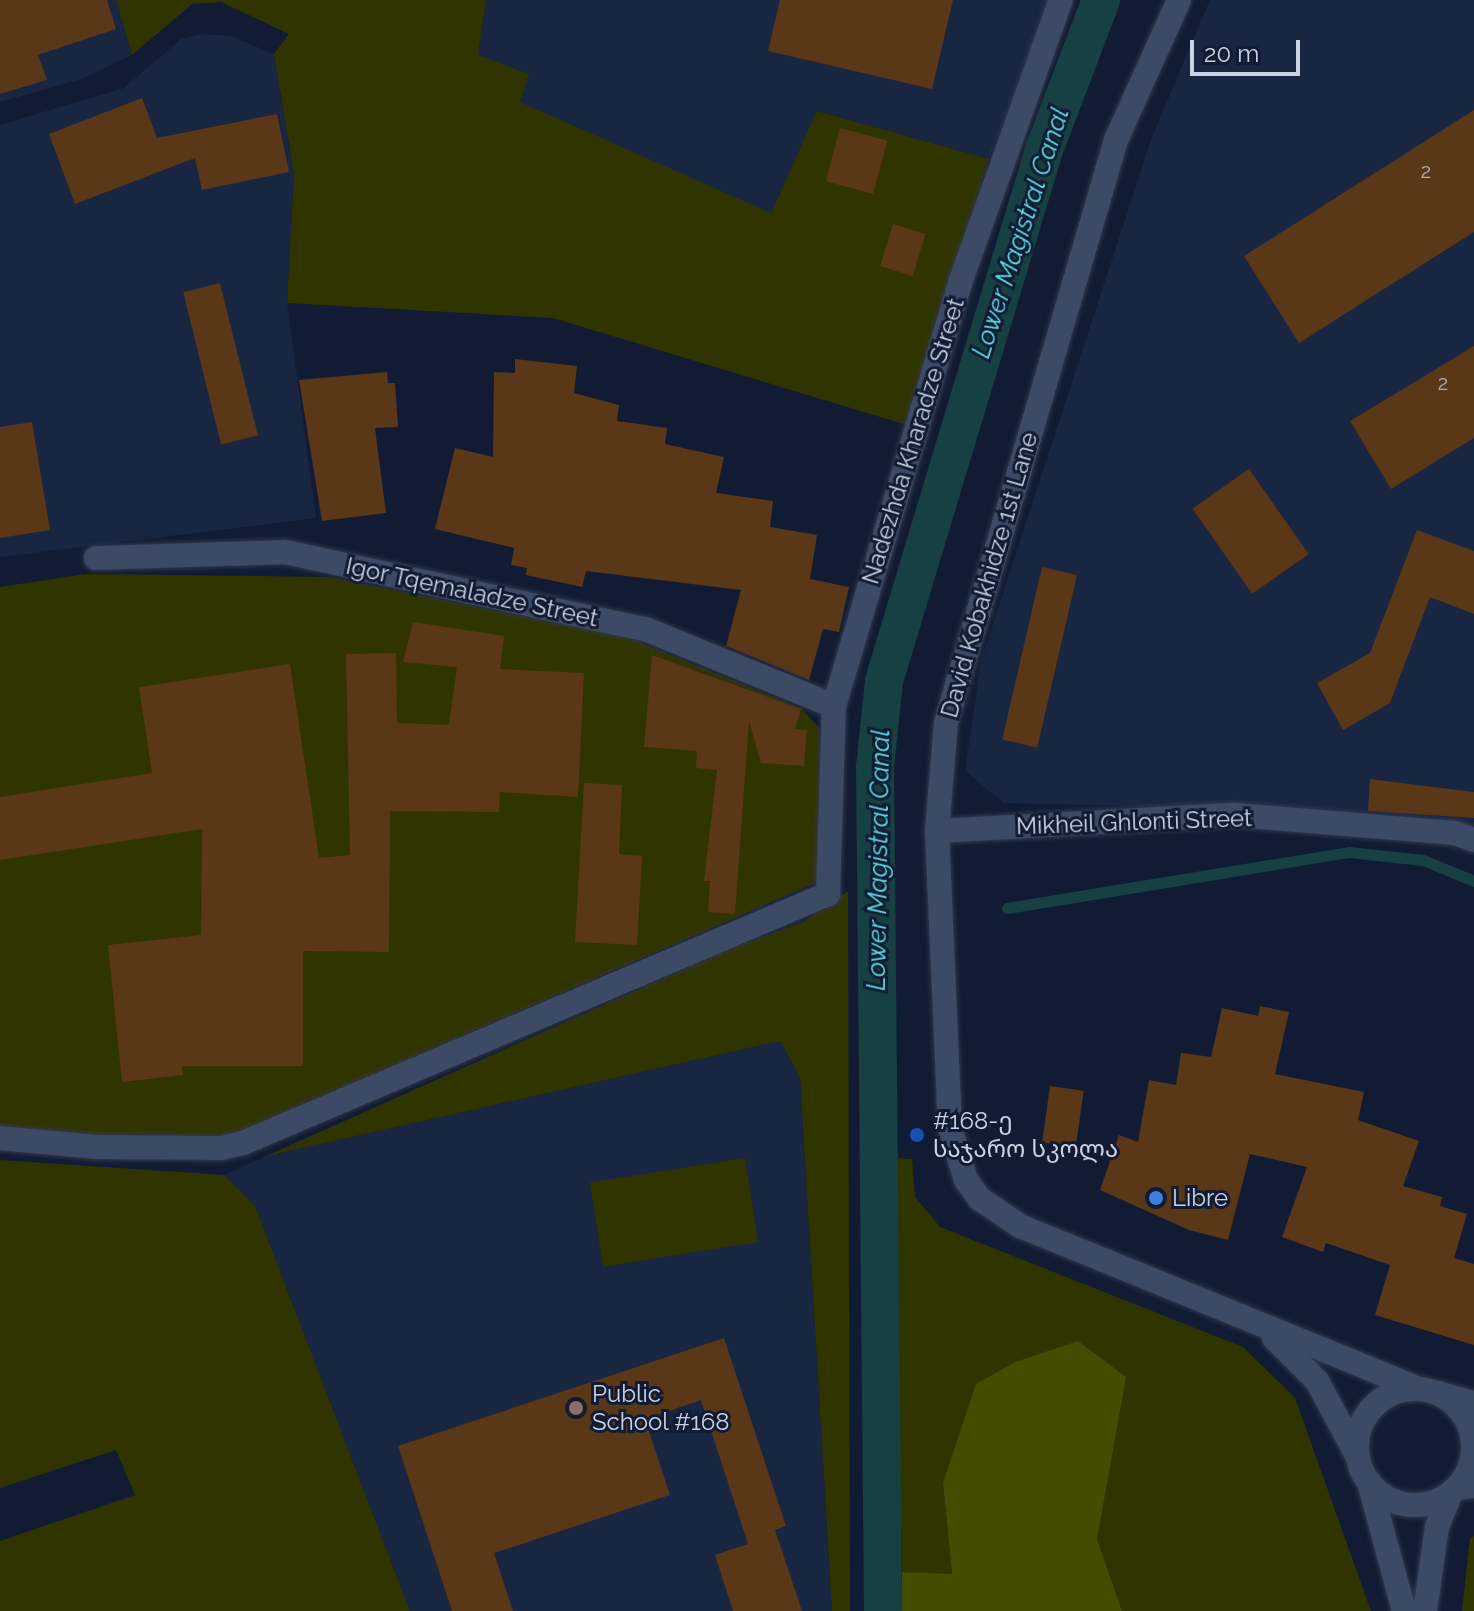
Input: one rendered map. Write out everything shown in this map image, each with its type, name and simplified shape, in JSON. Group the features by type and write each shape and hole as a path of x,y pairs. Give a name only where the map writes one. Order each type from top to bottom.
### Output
{"street":[{"name":"Nadezhda Kharadze Street","path":"0,1138 112,1147 221,1148 243,1143 828,894 834,706 960,283 1061,0"},
{"name":"David Kobakhidze 1st Lane","path":"1179,0 1116,140 959,669 946,723 937,831 950,1128 966,1180 980,1199 1029,1230 1256,1325 1429,1391 1474,1403"},
{"name":"Igor Tqemaladze Street","path":"96,558 285,552 645,629 834,706"},
{"name":"Mikheil Ghlonti Street","path":"937,831 1236,815 1454,833 1474,840"},
{"name":"David Kobakhidze 1st Lane","path":"1256,1325 1317,1381 1359,1458"},
{"path":"1404,1611 1369,1482 1359,1458 1362,1424 1372,1409 1401,1391 1429,1391 1466,1418 1472,1435 1473,1454 1461,1489 1437,1527 1425,1611"},
{"path":"1369,1482 1392,1501 1407,1505 1422,1505 1461,1489"}],"shaded area":[{"path":"0,0 116,0 132,55 81,79 0,102"},
{"path":"486,0 1051,0 989,159 818,111 771,214 519,102 478,55"},
{"path":"1210,0 1474,0 1474,827 1162,807 1004,803 965,771 981,661 1152,137"},
{"path":"201,34 231,36 274,54 294,174 287,303 316,518 0,557 0,125 124,88 181,39"},
{"name":"Public School #168","path":"780,1041 800,1077 832,1611 410,1611 255,1206 224,1175 266,1156"}],"green space":[{"path":"116,0 486,0 478,55 529,74 520,102 771,213 817,111 989,159 907,425 553,318 287,303 294,174 274,54 289,34 221,2 192,4 132,55"},
{"path":"86,574 329,577 627,637 801,708 820,729 824,879 218,1142 0,1129 0,587"},
{"path":"848,891 850,1611 832,1611 800,1077 780,1041 266,1156 727,950 805,921"},
{"path":"745,1158 758,1242 603,1267 590,1183"},
{"path":"894,1158 912,1159 915,1197 940,1227 1243,1347 1295,1398 1371,1611 1122,1611 1097,1539 1103,1497 943,1483 952,1575 902,1572"},
{"path":"0,1160 224,1175 255,1206 410,1611 0,1611 0,1541 135,1495 116,1450 0,1488"},
{"path":"1078,1341 1126,1377 1097,1539 1122,1611 902,1611 902,1572 952,1574 943,1483 976,1384 1015,1362"},
{"path":"1474,1536 1474,1611 1462,1611 1470,1538"}],"building":[{"path":"0,0 107,0 116,29 38,55 47,80 0,94"},
{"path":"780,0 953,0 932,89 768,51"},
{"path":"142,98 157,138 277,114 289,172 202,190 195,158 75,204 49,134"},
{"path":"1474,110 1474,232 1299,343 1244,256"},
{"path":"840,128 887,141 873,194 826,181"},
{"path":"893,224 926,234 913,276 880,266"},
{"path":"220,283 258,435 221,445 183,292"},
{"path":"1474,346 1474,438 1391,489 1350,421"},
{"path":"515,359 577,366 574,393 619,405 617,421 667,428 665,444 724,457 716,493 773,501 770,527 817,535 810,579 849,587 839,632 823,629 809,680 726,646 741,590 586,571 582,587 526,575 527,568 511,565 514,548 435,529 455,448 493,457 494,372 515,373"},
{"path":"387,372 388,383 395,383 398,427 375,428 386,513 322,521 299,380"},
{"path":"32,422 50,530 0,538 0,427"},
{"path":"1249,469 1309,554 1252,594 1192,509"},
{"path":"1417,530 1474,551 1474,614 1430,597 1390,703 1343,730 1317,683 1370,653"},
{"path":"1042,567 1077,575 1037,748 1002,739"},
{"path":"413,622 504,636 500,669 584,673 578,797 500,792 499,812 390,811 389,952 303,951 303,1066 182,1066 183,1075 122,1082 108,945 201,935 202,829 0,860 0,797 152,773 139,687 290,664 319,858 350,855 346,654 396,653 397,723 449,725 457,667 403,662"},
{"path":"652,655 801,709 795,729 807,730 804,766 761,763 749,721 735,914 708,912 710,881 704,881 717,770 696,768 697,751 644,747"},
{"path":"1370,779 1474,792 1474,818 1368,811"},
{"path":"584,783 622,785 619,854 642,856 637,945 575,942"},
{"path":"1260,1006 1289,1012 1275,1074 1364,1092 1358,1120 1419,1141 1403,1186 1442,1197 1440,1206 1467,1214 1454,1258 1474,1264 1474,1345 1375,1315 1390,1265 1326,1243 1323,1252 1282,1237 1307,1167 1250,1154 1228,1240 1189,1230 1100,1190 1119,1135 1138,1142 1149,1080 1176,1085 1181,1053 1211,1057 1222,1008 1258,1016"},
{"path":"1050,1086 1084,1091 1076,1147 1042,1142"},
{"path":"724,1338 786,1526 775,1530 802,1611 733,1611 715,1555 748,1544 701,1400 645,1419 670,1495 494,1553 513,1611 452,1611 398,1446"}],"waterway":[{"name":"Lower Magistral Canal","path":"883,1611 875,767 884,681 1044,150 1101,0"},
{"path":"1007,908 1349,852 1423,860 1474,881"}],"place":[{"name":"#168-ე საჯარო სკოლა","path":"917,1135"},
{"name":"Libre","path":"1156,1198"},
{"name":"Public School #168","path":"576,1408"}]}
